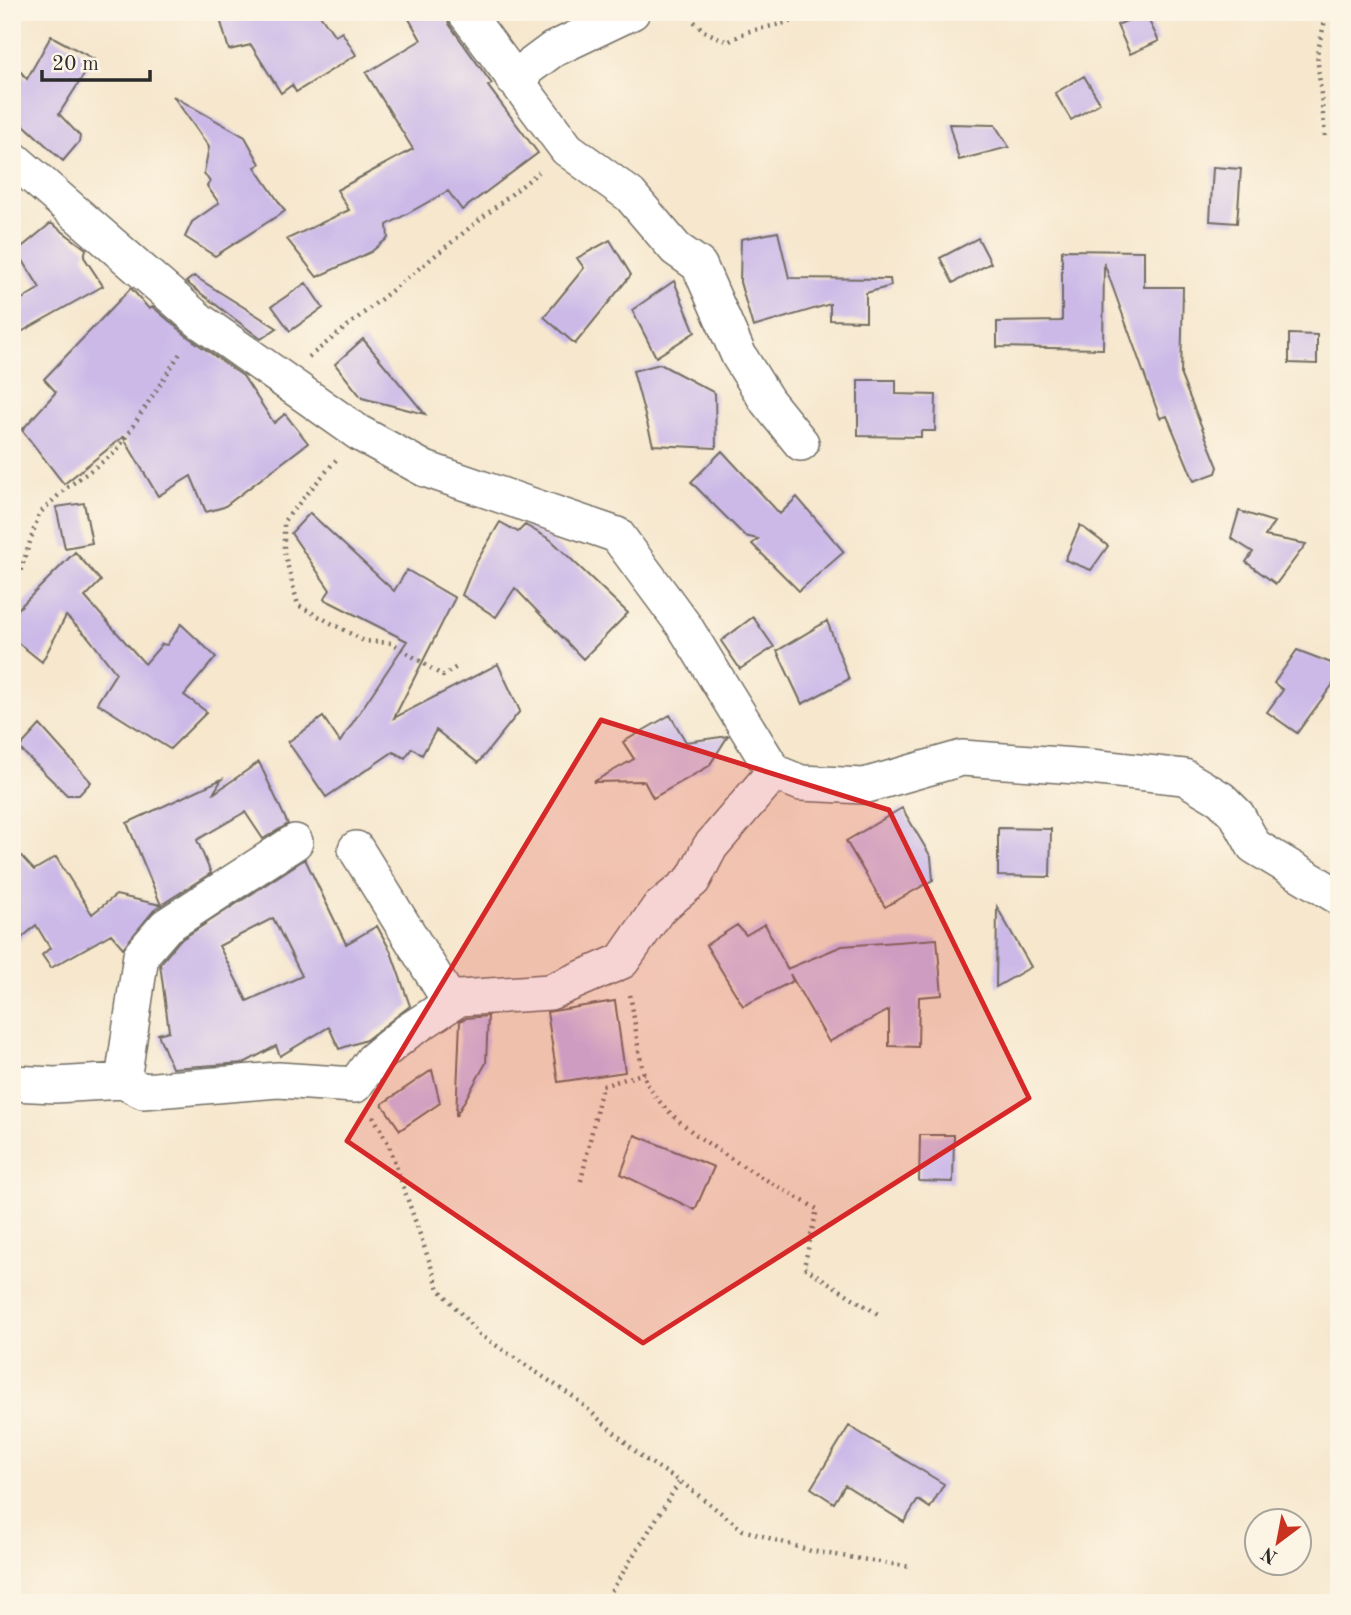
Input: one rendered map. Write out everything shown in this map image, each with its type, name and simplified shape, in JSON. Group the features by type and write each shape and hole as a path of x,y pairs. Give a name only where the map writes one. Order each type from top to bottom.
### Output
{"street":[{"path":"465,12 567,149 630,195 676,249 699,265 739,356 767,401 801,443"},
{"path":"513,79 552,50 632,12"},
{"path":"12,158 200,321 359,432 425,469 617,535 685,626 774,772 801,783 864,786 962,758 1090,767 1184,778 1221,799 1237,815 1254,846 1339,897"},
{"path":"12,1083 123,1081 143,1091 278,1080 355,1085 373,1060 407,1032 459,998 550,992 622,961 658,909 693,880 710,847 774,772"},
{"path":"123,1081 141,955 166,926 295,842"},
{"path":"356,849 451,1003"}],"path":[{"path":"684,12 704,31 727,42 747,32 832,12"},
{"path":"1325,136 1318,54 1327,12"},
{"path":"281,380 567,149"},
{"path":"12,597 38,514 65,489 116,452 200,321"},
{"path":"359,432 284,521 284,552 298,605 364,641 392,643 443,676 458,666"},
{"path":"622,961 646,1082 661,1105 722,1152 817,1209 804,1266 881,1316"},
{"path":"581,1181 602,1086 645,1073"},
{"path":"355,1085 388,1143 439,1289 479,1334 575,1398 643,1458 680,1481 743,1530 811,1551 911,1567"},
{"path":"604,1603 680,1481"}],"highlighted area":[{"path":"601,720 889,810 1029,1098 643,1343 347,1141"}],"building":[{"path":"218,12 318,12 335,36 342,32 356,55 296,92 292,85 281,93 251,45 229,50"},
{"path":"405,12 445,12 449,24 492,84 488,86 538,153 462,210 448,191 387,225 388,238 371,252 317,277 287,239 349,210 337,190 413,149 366,73 421,40"},
{"path":"1145,13 1159,41 1130,54 1117,25"},
{"path":"51,36 94,59 59,114 80,136 79,142 63,161 12,114 12,62 27,79"},
{"path":"1084,76 1100,103 1071,120 1055,93"},
{"path":"173,96 245,137 260,164 255,167 285,211 215,256 185,237 192,222 219,203 207,186 210,182 204,173 209,147"},
{"path":"949,124 995,125 1009,147 959,160"},
{"path":"1213,167 1241,169 1237,223 1210,221"},
{"path":"51,223 86,249 84,257 103,286 12,337 12,305 40,288 17,251"},
{"path":"778,232 789,278 890,279 891,286 866,293 866,321 830,320 830,304 753,327 740,282 741,239"},
{"path":"978,238 991,263 953,283 940,258"},
{"path":"610,240 631,275 575,344 544,317 584,268 577,258"},
{"path":"1062,250 1144,251 1144,287 1183,287 1181,376 1218,467 1216,473 1194,481 1167,416 1160,418 1104,263 1103,349 997,347 997,322 1062,321"},
{"path":"194,276 277,328 261,339 186,282"},
{"path":"674,281 695,332 656,357 632,310"},
{"path":"306,283 323,308 290,331 272,306"},
{"path":"131,288 149,309 153,307 188,337 243,376 274,423 285,414 308,443 224,507 206,512 191,476 158,496 123,437 64,484 22,430 56,392 44,379"},
{"path":"1289,334 1317,335 1317,364 1289,363"},
{"path":"363,339 425,414 362,398 335,364"},
{"path":"660,364 715,393 716,448 653,445 633,371"},
{"path":"858,380 896,380 896,394 936,395 935,431 921,431 921,437 858,436"},
{"path":"722,451 780,514 797,497 844,552 799,591 752,544 758,539 745,536 691,482"},
{"path":"84,503 92,543 65,548 56,507"},
{"path":"1239,511 1274,522 1265,536 1306,544 1276,584 1246,562 1253,552 1231,538"},
{"path":"310,513 394,591 407,570 455,598 394,718 498,664 520,711 478,763 436,730 422,755 412,748 405,758 393,752 326,797 288,742 323,717 340,742 407,641 324,599 330,590 291,533"},
{"path":"500,522 518,532 525,525 551,540 628,613 583,659 515,588 496,617 462,595 474,566"},
{"path":"1080,525 1108,546 1091,570 1065,560"},
{"path":"75,552 101,581 85,597 145,664 162,644 167,645 181,624 216,657 184,695 207,712 170,749 97,703 116,673 88,637 66,616 42,662 12,638 12,615"},
{"path":"753,617 774,647 740,669 721,641"},
{"path":"827,621 849,679 802,704 777,651"},
{"path":"1297,650 1339,666 1339,676 1297,733 1267,712 1283,690 1274,683"},
{"path":"670,715 686,742 728,736 709,766 653,798 644,781 593,782 634,759 623,742"},
{"path":"40,725 91,782 79,795 67,795 19,748"},
{"path":"259,762 288,824 263,839 245,812 197,840 211,873 155,909 123,948 111,934 51,968 42,955 50,948 36,925 12,947 12,846 34,870 56,857 92,914 116,895 161,905 127,823 222,779 213,794"},
{"path":"902,808 931,857 933,880 885,907 846,841"},
{"path":"998,828 1051,829 1050,877 998,876"},
{"path":"305,859 346,944 377,926 391,952 410,1006 366,1040 339,1049 329,1027 280,1056 276,1046 244,1063 172,1068 158,1034 169,1031 160,964 179,941","holes":["273,918 302,976 247,1001 219,946"]},
{"path":"997,907 1031,967 996,987"},
{"path":"765,924 787,969 842,946 937,939 942,995 919,997 918,1047 889,1046 889,1010 829,1042 790,974 793,981 743,1006 706,945 737,925 746,935"},
{"path":"615,1001 625,1072 558,1082 547,1012"},
{"path":"488,1016 486,1063 456,1116 460,1021"},
{"path":"432,1070 440,1103 400,1130 382,1104"},
{"path":"635,1135 714,1167 695,1210 621,1174"},
{"path":"920,1135 954,1135 953,1182 919,1181"},
{"path":"849,1426 944,1484 930,1508 918,1500 904,1522 845,1485 834,1503 811,1488"}]}
